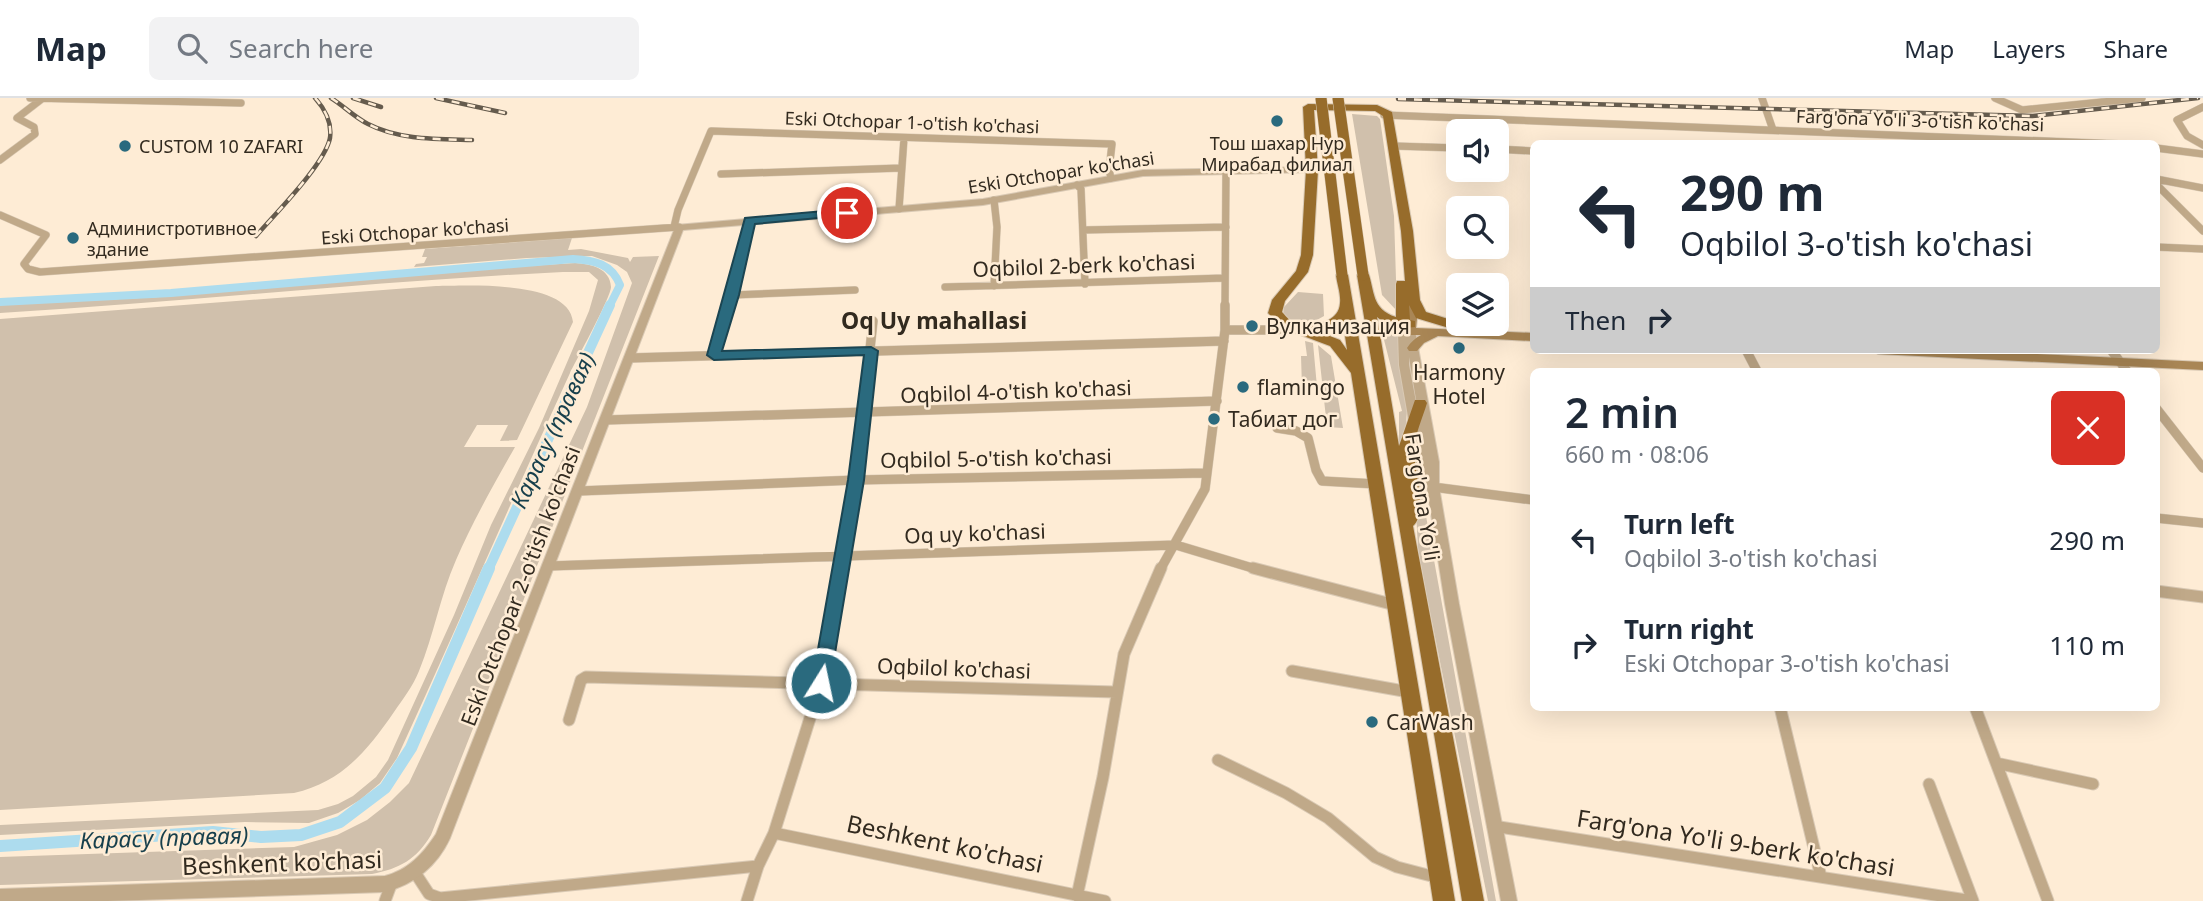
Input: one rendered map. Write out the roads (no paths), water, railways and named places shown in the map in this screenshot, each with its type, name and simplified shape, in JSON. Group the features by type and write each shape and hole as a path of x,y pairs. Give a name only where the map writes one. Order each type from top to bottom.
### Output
{"main road":[{"path":"1321,98 1346,304 1444,901"},
{"name":"Farg'ona Yo'li","path":"1338,98 1367,301 1408,548 1473,901"},
{"path":"1358,373 1335,342 1287,325 1277,317 1275,309 1279,300 1298,279 1306,263 1312,170 1307,114 1319,110 1373,112 1387,117 1394,146 1413,300 1421,314 1446,323"},
{"path":"1404,225 1400,230 1408,326"},
{"name":"Farg'ona Yo'li","path":"1408,326 1413,300"},
{"path":"1367,301 1380,314 1408,326 1438,334 1530,337"},
{"path":"1287,325 1304,328 1326,327 1342,316 1346,304"},
{"path":"1408,326 1446,327"},
{"path":"1509,329 1530,330"},
{"path":"1413,348 1420,340 1438,334"},
{"path":"2068,354 2115,355 2203,366"},
{"path":"2097,354 2203,360"},
{"path":"1408,548 1412,501 1406,447 1420,403"}],"street":[{"path":"30,98 241,103"},
{"path":"0,160 35,134 34,127 17,118 44,98"},
{"path":"1762,98 1773,130"},
{"path":"1996,98 2008,106 2022,110 2142,98"},
{"path":"2203,107 2177,120 2179,129 2194,142 2203,145"},
{"name":"Farg'ona Yo'li 3-o'tish ko'chasi","path":"1387,117 2020,140"},
{"name":"Eski Otchopar 1-o'tish ko'chasi","path":"712,131 1112,144 1109,170 1111,178"},
{"name":"Eski Otchopar 2-o'tish ko'chasi","path":"414,872 430,856 442,838 579,491 677,227 678,210 712,131"},
{"path":"899,208 904,138"},
{"path":"1394,146 1446,148"},
{"path":"1509,149 1530,150"},
{"path":"2160,149 2203,154"},
{"path":"721,173 901,168"},
{"path":"1077,895 1103,777 1124,654 1154,579 1176,545 1205,489 1205,472 1225,330 1226,170"},
{"name":"Eski Otchopar ko'chasi","path":"0,215 46,235 24,262 26,268 40,272 677,227 994,201 1111,178 1157,172 1312,170"},
{"path":"2160,183 2203,188"},
{"path":"1077,185 1081,189 1085,284"},
{"path":"2160,186 2203,231"},
{"path":"993,286 997,227 994,201"},
{"path":"714,355 733,295 750,221"},
{"path":"1083,230 1226,228"},
{"path":"2160,247 2203,249"},
{"name":"Oqbilol 2-berk ko'chasi","path":"946,287 1224,278"},
{"path":"733,295 855,290"},
{"path":"747,901 758,866 774,833 821,683 856,480 873,321"},
{"path":"1225,330 1277,330 1287,325"},
{"name":"Farg'ona Yo'li","path":"1408,326 1420,403 1433,462 1433,487 1463,670 1509,901"},
{"name":"Farg'ona Yo'li","path":"1408,326 1404,365 1425,479 1433,487"},
{"path":"629,358 1224,341"},
{"name":"Oqbilol 4-o'tish ko'chasi","path":"606,420 1217,401"},
{"path":"2160,413 2203,468"},
{"path":"1277,428 1296,431 1308,438 1316,470 1322,481 1376,484"},
{"name":"Oqbilol 5-o'tish ko'chasi","path":"579,491 856,480 1205,472"},
{"path":"1433,487 1530,500"},
{"path":"2160,518 2203,523"},
{"name":"Oq uy ko'chasi","path":"549,566 1176,545 1278,576 1395,605"},
{"path":"2160,592 2203,597"},
{"path":"1292,671 1409,692"},
{"name":"Oqbilol ko'chasi","path":"569,720 581,680 586,677 1116,692"},
{"path":"1781,711 1821,877"},
{"path":"1976,711 2048,901"},
{"path":"1218,760 1286,793 1328,818 1375,857 1397,867 1440,878"},
{"path":"1996,763 2093,784"},
{"path":"1929,784 1973,901"},
{"name":"Farg'ona Yo'li 9-berk ko'chasi","path":"1493,826 1973,901"},
{"name":"Beshkent ko'chasi","path":"774,833 1105,901"},
{"name":"Beshkent ko'chasi","path":"0,897 214,895 392,882 414,872 429,894 440,898 758,866"},
{"path":"385,901 392,882"}],"waterway":[{"name":"Карасу (правая)","path":"0,302 171,293 573,259 601,264 617,278 620,285 610,305"},
{"name":"Карасу (правая)","path":"488,570 610,305"},
{"name":"Карасу (правая)","path":"0,846 213,832 261,837 301,835 340,822 385,788 411,748 489,568"}],"railway":[{"path":"256,236 309,175 326,149 330,138 329,122 315,98"},
{"path":"331,98 363,121 392,133 418,138 472,140"},
{"path":"353,98 381,107"},
{"path":"436,98 505,113"},
{"path":"1398,99 2033,116 2198,98"}],"place":[{"name":"Тош шахар Нур Мирабад филиал","path":"1277,121"},
{"name":"CUSTOM 10 ZAFARI","path":"125,146"},
{"name":"Администротивное здание","path":"73,238"},
{"name":"Вулканизация","path":"1252,326"},
{"name":"Harmony Hotel","path":"1459,348"},
{"name":"flamingo","path":"1243,387"},
{"name":"Табиат дог","path":"1214,419"},
{"name":"CarWash","path":"1372,722"}],"district":[{"name":"Oq Uy mahallasi","path":"934,320"}]}
